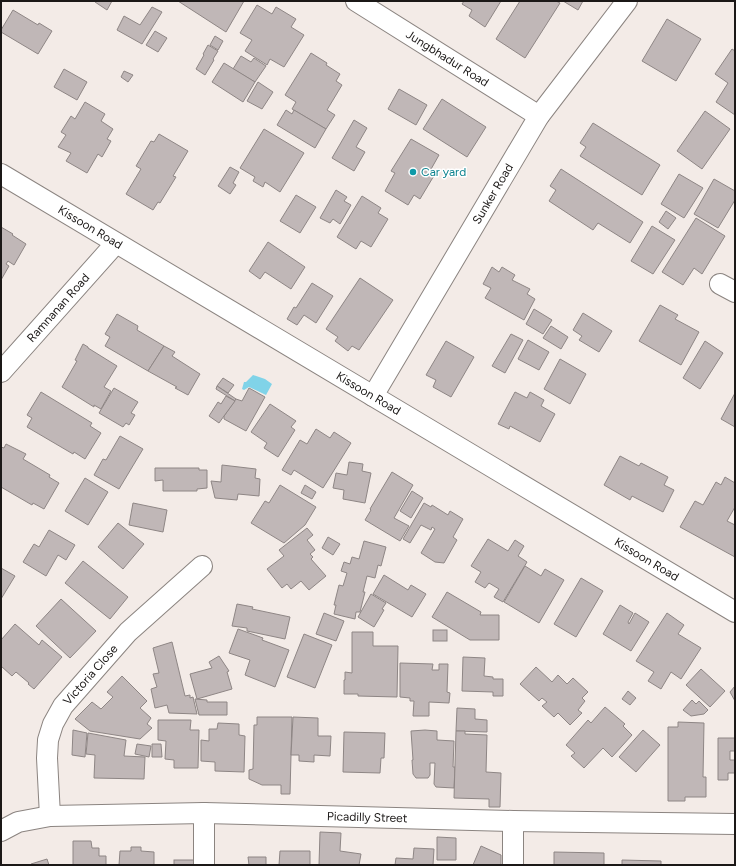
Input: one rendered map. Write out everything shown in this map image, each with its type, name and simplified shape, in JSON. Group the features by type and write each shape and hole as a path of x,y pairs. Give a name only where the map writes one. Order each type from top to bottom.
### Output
{"street":[{"name":"Jungbhadur Road","path":"356,1 539,116"},
{"name":"Sunker Road","path":"373,396 539,116 627,1"},
{"name":"Kissoon Road","path":"1,174 735,612"},
{"name":"Ramnanan Road","path":"1,372 116,243"},
{"name":"Victoria Close","path":"50,816 47,758 48,740 52,724 63,706 128,632 202,566"},
{"name":"Picadilly Street","path":"1,831 18,822 50,816 204,813 513,821 735,824"},
{"path":"204,813 204,865"},
{"path":"513,821 513,865"}],"water":[{"path":"253,375 265,379 272,384 266,395 249,387 244,390 242,389 244,382 246,382"}],"building":[{"path":"112,1 107,10 95,2"},
{"path":"178,1 244,1 226,32"},
{"path":"464,1 501,1 485,27 469,16 472,10 462,4"},
{"path":"520,1 556,1 560,3 525,58 496,39"},
{"path":"563,1 583,1 578,10"},
{"path":"257,5 272,14 276,7 296,19 291,27 304,35 284,67 270,59 267,65 245,51 252,40 240,33"},
{"path":"152,7 162,12 142,44 117,30 124,16 140,25"},
{"path":"13,10 38,25 39,23 52,31 38,54 1,32"},
{"path":"667,19 701,39 676,81 642,61"},
{"path":"155,31 167,38 158,52 146,45"},
{"path":"215,36 223,41 218,50 210,45"},
{"path":"208,45 218,51 205,75 196,69"},
{"path":"732,49 735,51 735,115 716,102 728,83 715,74"},
{"path":"311,53 327,63 326,65 340,74 336,81 342,85 327,110 335,115 326,129 292,109 296,102 285,95"},
{"path":"241,56 251,62 254,58 266,66 255,82 233,69"},
{"path":"224,63 255,82 243,102 212,82"},
{"path":"64,69 87,82 77,100 54,87"},
{"path":"124,71 133,75 128,82 121,77"},
{"path":"258,82 273,92 262,109 247,101"},
{"path":"399,89 427,105 416,125 388,109"},
{"path":"442,99 486,127 467,157 423,129"},
{"path":"85,102 105,114 101,121 113,129 107,139 111,141 102,157 98,154 87,173 66,161 71,153 58,147 66,135 61,132 71,116 75,119"},
{"path":"286,110 292,114 294,110 326,129 315,148 277,125"},
{"path":"705,111 730,129 702,169 677,151"},
{"path":"354,120 367,128 356,147 365,152 354,171 332,158"},
{"path":"593,123 660,165 642,195 580,156 586,147 580,143"},
{"path":"264,129 304,153 280,192 265,182 263,187 253,181 255,177 240,168"},
{"path":"159,134 188,151 173,176 176,177 160,203 158,202 153,210 126,194 141,169 136,166 151,141 154,142"},
{"name":"Car yard","path":"411,139 439,155 430,171 435,174 420,199 414,195 408,205 385,191 395,173 391,171"},
{"path":"230,167 239,172 233,183 236,185 230,194 218,186"},
{"path":"561,169 643,222 630,243 598,223 593,230 549,201 556,190 550,186"},
{"path":"679,174 703,188 684,218 661,204"},
{"path":"714,179 735,191 735,200 718,228 694,214"},
{"path":"336,190 347,197 344,201 351,205 340,224 333,219 330,223 320,218"},
{"path":"296,195 316,207 300,233 280,221"},
{"path":"362,196 381,208 378,213 388,219 371,247 361,241 356,249 337,237"},
{"path":"666,211 676,218 668,229 659,222"},
{"path":"696,218 725,236 702,274 694,268 683,285 662,272"},
{"path":"652,226 675,240 653,274 631,261"},
{"path":"1,227 26,244 14,265 8,261 6,264 9,266 1,280"},
{"path":"268,242 305,267 291,289 265,272 260,279 249,271"},
{"path":"492,267 499,272 502,267 515,275 512,280 530,289 527,294 535,299 524,320 485,298 491,288 483,284"},
{"path":"360,278 393,300 359,350 352,346 348,351 335,341 338,337 326,329"},
{"path":"312,283 333,296 316,323 304,315 297,325 287,319"},
{"path":"660,305 678,315 675,319 699,332 681,365 639,341"},
{"path":"534,309 552,320 543,334 526,324"},
{"path":"583,313 612,331 599,352 579,340 582,336 573,330"},
{"path":"117,314 138,326 137,330 164,346 148,371 105,346 110,337 105,334"},
{"path":"551,326 568,337 561,349 543,338"},
{"path":"511,334 523,340 505,373 492,366"},
{"path":"528,340 549,352 539,370 518,359"},
{"path":"446,341 474,357 451,397 433,387 436,380 426,375"},
{"path":"705,341 723,353 700,389 683,378"},
{"path":"83,344 117,366 104,387 111,391 101,409 94,405 94,407 62,387 77,361 75,360"},
{"path":"164,346 175,352 172,356 200,374 188,395 175,388 177,387 148,371"},
{"path":"560,359 586,374 570,404 544,389"},
{"path":"223,378 234,385 228,393 217,386"},
{"path":"217,386 236,399 235,401 216,389"},
{"path":"114,388 138,402 131,413 135,415 129,425 126,423 123,427 99,413"},
{"path":"249,388 265,397 246,431 224,419 224,416 236,399 242,401"},
{"path":"41,392 92,423 90,426 101,433 85,459 74,452 73,454 27,427 32,418 27,415"},
{"path":"515,392 527,398 530,392 544,400 541,406 555,414 540,442 510,426 509,429 498,424"},
{"path":"735,393 735,427 721,419"},
{"path":"226,396 235,401 219,423 209,416 218,402 221,404"},
{"path":"270,404 296,421 291,427 295,430 278,457 264,448 267,443 251,432"},
{"path":"316,429 330,438 334,432 351,443 323,488 294,470 291,475 282,470 300,440 307,444"},
{"path":"120,436 143,449 119,489 94,475 103,459 106,460"},
{"path":"6,444 26,454 23,459 50,475 49,477 59,483 44,509 33,503 32,505 1,487 1,447 4,448"},
{"path":"620,456 639,466 641,463 668,477 664,485 674,490 663,512 632,496 630,500 604,485"},
{"path":"349,462 363,464 362,471 371,473 365,503 343,499 344,490 333,488 336,473 347,475"},
{"path":"222,465 256,469 255,478 260,479 259,496 238,494 237,500 215,498 211,481 221,482"},
{"path":"155,468 199,468 199,470 207,470 207,488 197,489 197,491 163,491 163,480 155,481"},
{"path":"392,472 413,485 394,518 409,526 400,541 365,520"},
{"path":"725,477 735,483 735,507 727,521 735,525 735,557 680,527 695,501 703,505 716,482 721,485"},
{"path":"85,478 108,492 88,525 65,511"},
{"path":"280,485 316,507 305,525 284,543 251,523 265,501 269,503"},
{"path":"305,485 316,492 312,499 301,493"},
{"path":"412,491 423,498 411,518 400,511"},
{"path":"133,503 167,510 163,532 129,525"},
{"path":"424,503 431,507 432,505 448,515 450,511 463,519 453,537 457,540 444,563 435,562 421,553 435,529 432,527 431,530 421,525 410,543 403,539"},
{"path":"118,523 144,544 123,569 98,547"},
{"path":"307,528 313,535 307,540 315,550 310,554 313,557 311,559 326,576 309,590 301,581 291,589 287,584 282,588 267,569 284,556 279,550"},
{"path":"49,530 75,545 66,560 58,555 46,576 23,562 34,544 39,547"},
{"path":"328,537 340,544 333,555 322,548"},
{"path":"488,539 508,551 515,540 524,546 518,556 527,562 503,602 494,597 499,589 489,583 485,588 475,582 481,572 471,566"},
{"path":"364,541 386,547 381,566 378,565 375,578 367,576 360,612 356,612 355,619 334,614 336,605 334,605 339,585 343,586 347,573 341,571 344,562 350,564 352,557 359,559"},
{"path":"83,561 128,597 110,619 65,583"},
{"path":"525,566 541,576 545,569 564,580 539,623 504,602"},
{"path":"1,568 15,576 1,599"},
{"path":"384,575 408,590 411,585 426,594 412,617 373,594"},
{"path":"581,578 603,591 576,637 554,624"},
{"path":"447,592 481,612 480,615 499,615 499,640 470,640 432,617"},
{"path":"371,594 386,603 382,609 384,610 374,627 358,617"},
{"path":"61,599 96,631 70,658 36,626"},
{"path":"237,604 253,607 252,609 290,617 285,639 247,631 247,628 232,626"},
{"path":"620,605 633,613 628,622 629,624 635,613 649,622 631,651 603,634"},
{"path":"324,613 344,621 336,641 316,634"},
{"path":"667,613 684,625 678,634 701,648 681,679 671,672 661,689 648,681 654,672 636,661"},
{"path":"15,624 39,645 42,640 62,657 34,689 16,672 12,676 1,666 1,640"},
{"path":"238,629 289,650 275,687 245,675 250,660 229,653"},
{"path":"433,630 447,630 447,641 433,641"},
{"path":"352,632 373,632 373,646 398,646 397,697 358,696 358,694 344,694 345,672 352,673"},
{"path":"304,634 332,645 315,688 287,677"},
{"path":"172,642 185,696 190,695 190,698 193,697 197,714 169,713 167,705 155,708 151,689 157,687 153,674 159,673 153,648"},
{"path":"219,656 229,671 227,672 232,689 197,699 190,674 212,668 209,662"},
{"path":"463,657 485,658 484,676 493,677 493,679 503,679 503,696 493,696 493,692 462,691"},
{"path":"400,663 433,664 432,670 439,670 439,664 448,664 447,692 450,693 449,703 429,702 429,716 413,716 414,701 410,701 410,698 400,697"},
{"path":"536,667 552,682 558,675 567,684 573,678 588,692 582,698 585,701 578,710 582,713 570,725 558,713 554,717 542,706 547,702 542,698 539,701 520,684"},
{"path":"701,669 725,691 710,707 686,685"},
{"path":"122,676 147,701 140,708 151,718 147,724 152,728 140,739 90,731 75,719 92,702 101,709 113,697 107,692"},
{"path":"735,686 735,701 730,692"},
{"path":"628,691 636,698 630,705 622,699"},
{"path":"195,699 207,700 207,702 227,702 227,715 199,715"},
{"path":"692,700 696,704 699,701 708,710 704,714 691,716 683,710"},
{"path":"605,707 625,724 623,726 632,735 612,757 603,748 584,768 571,756 575,753 566,745 588,720 591,723"},
{"path":"457,708 475,709 475,719 487,720 487,732 456,731"},
{"path":"257,717 292,717 290,794 281,794 281,785 262,785 249,779 249,770 253,769 254,725 257,725"},
{"path":"293,717 318,718 318,736 331,736 330,756 314,755 314,762 299,761 299,755 291,755"},
{"path":"158,720 191,720 190,730 199,730 198,768 174,768 174,760 165,759 166,741 158,740"},
{"path":"678,722 704,723 703,777 706,777 706,797 685,797 685,801 668,801 668,727 678,727"},
{"path":"218,723 239,724 239,735 245,736 244,772 215,771 215,762 201,761 201,740 209,741 209,729 217,729"},
{"path":"73,730 87,733 85,757 72,755"},
{"path":"643,730 660,745 636,772 619,757"},
{"path":"411,731 437,731 437,740 454,741 454,788 436,787 434,784 435,763 430,763 430,775 428,778 416,778 413,774"},
{"path":"456,731 465,731 465,734 487,735 486,772 501,773 500,807 489,807 489,799 454,798"},
{"path":"344,732 385,733 384,758 381,758 380,773 343,772"},
{"path":"88,733 126,740 124,756 145,757 144,779 94,778 95,755 86,754"},
{"path":"718,738 735,738 735,751 730,751 730,760 735,760 735,773 728,773 728,780 718,780"},
{"path":"137,744 151,746 149,757 135,754"},
{"path":"152,744 161,744 162,757 152,757"},
{"path":"320,832 341,833 340,851 361,854 359,865 319,865"},
{"path":"437,837 456,838 456,860 437,860"},
{"path":"73,841 91,841 92,848 99,848 99,856 106,856 106,865 73,865"},
{"path":"481,846 501,855 501,865 473,865"},
{"path":"131,847 141,847 141,851 154,852 154,865 119,865 120,851 131,851"},
{"path":"414,848 434,849 433,865 395,865 396,858 413,859"},
{"path":"280,851 310,851 310,865 279,865"},
{"path":"554,852 604,853 604,865 554,865"},
{"path":"248,857 266,857 266,865 249,865"},
{"path":"47,859 49,865 31,864"},
{"path":"174,860 194,860 194,865 174,865"},
{"path":"622,860 661,861 661,865 622,865"}],"place":[{"name":"Car yard","path":"413,172"}]}
